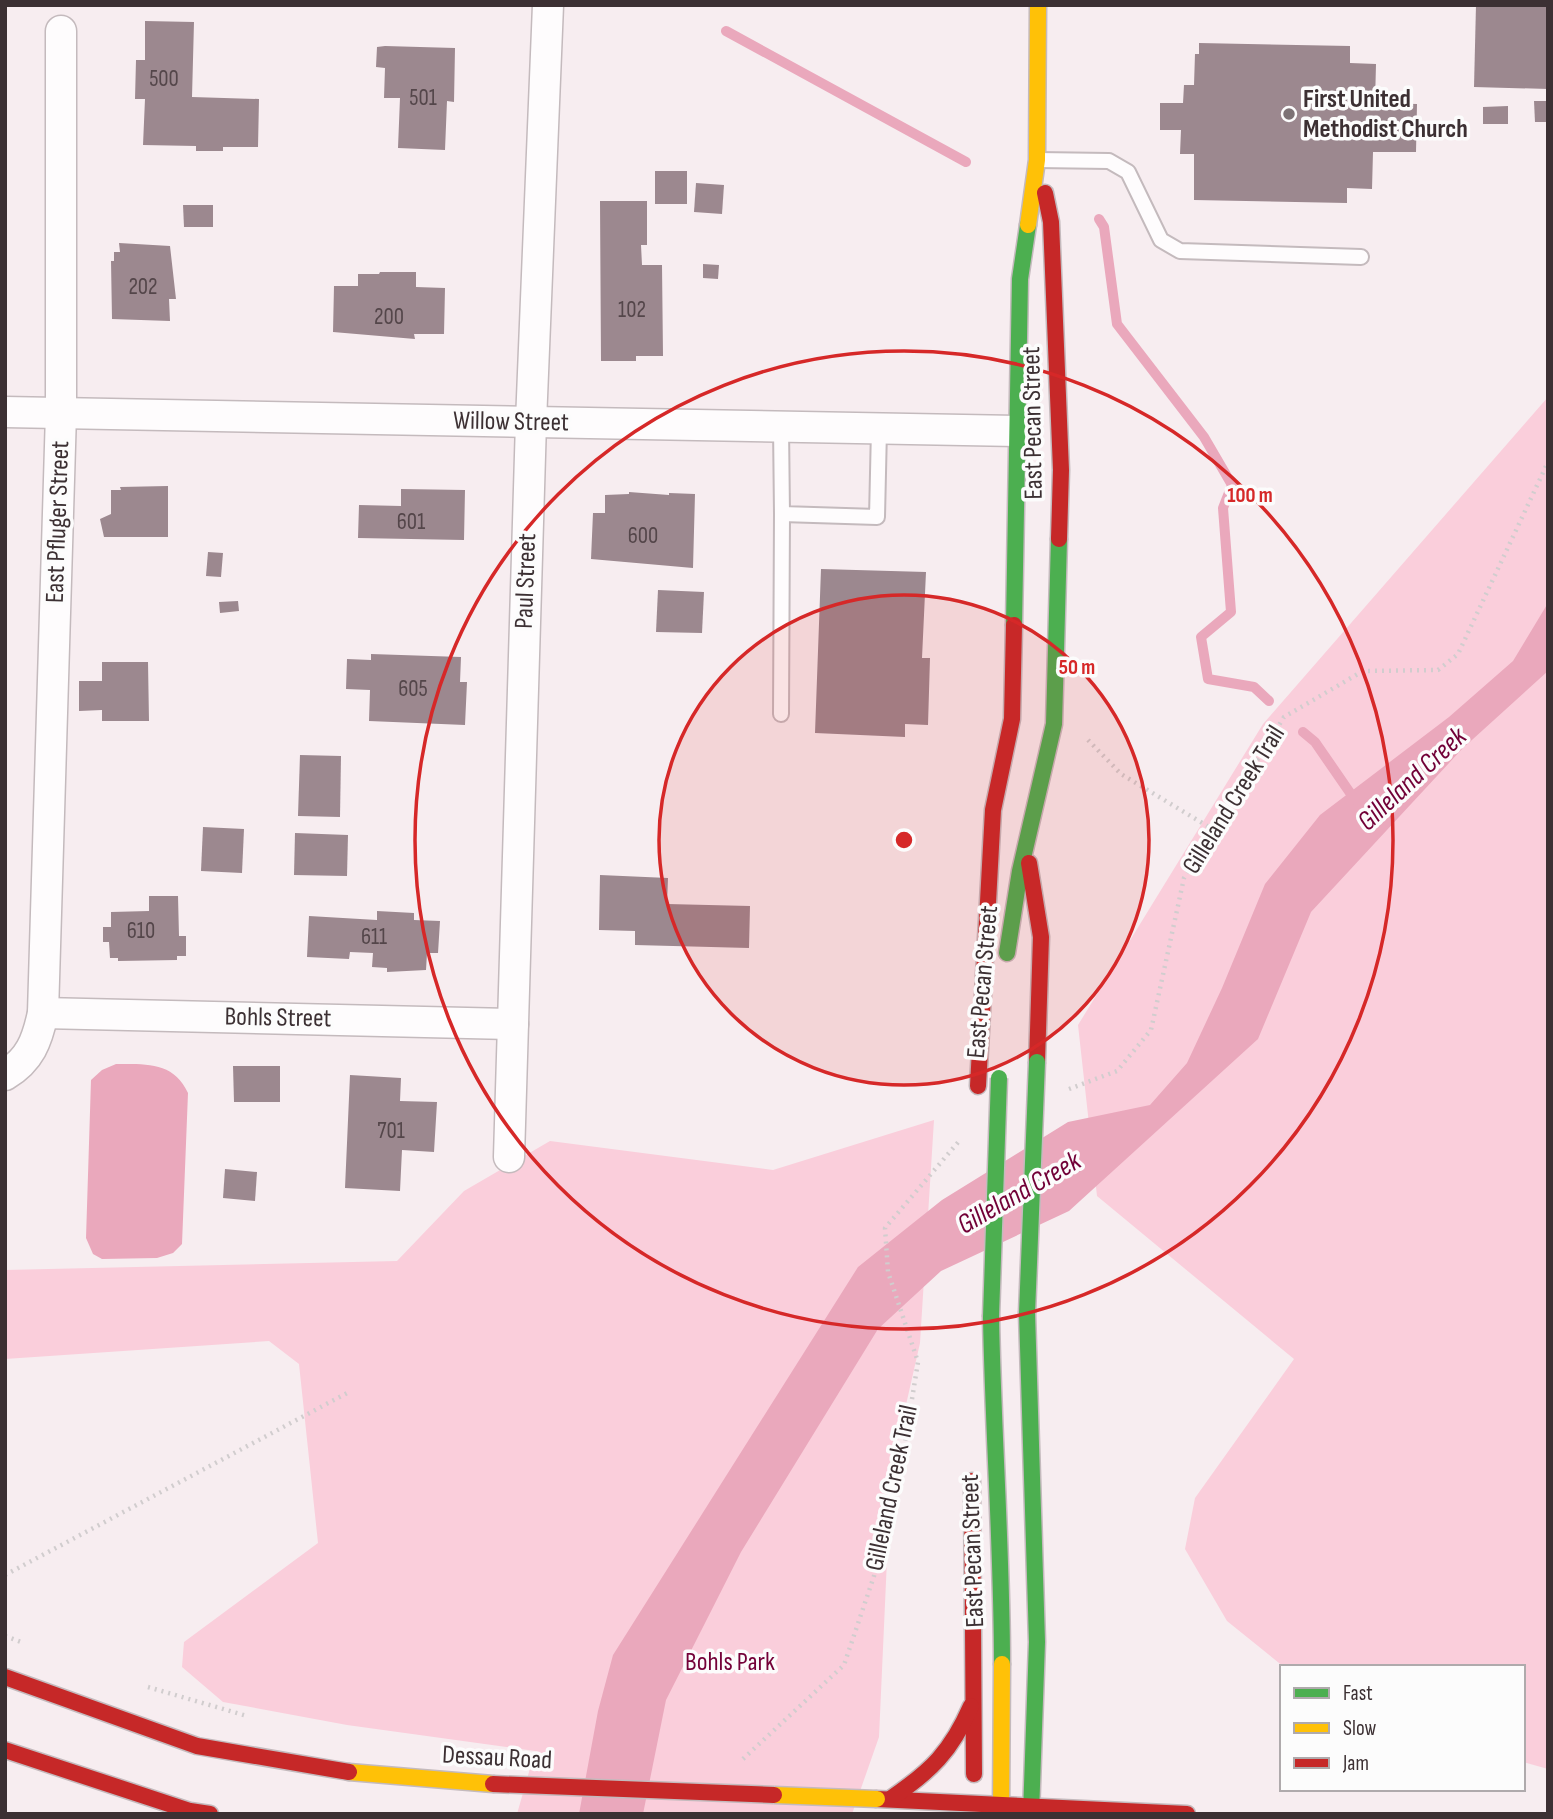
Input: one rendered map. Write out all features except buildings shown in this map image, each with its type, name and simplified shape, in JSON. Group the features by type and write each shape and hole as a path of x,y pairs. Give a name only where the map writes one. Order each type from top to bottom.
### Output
{"main road":[{"name":"East Pecan Street","path":"978,1093 993,810 1012,719 1020,279 1037,160 1038,5"},
{"name":"East Pecan Street","path":"1005,965 1025,848 1054,724 1061,470 1051,222 1037,160"},
{"path":"1012,719 1017,771"},
{"path":"1020,796 1025,848 1040,898 1042,945 1027,1314 1037,1642 1031,1809"},
{"name":"East Pecan Street","path":"999,1072 991,1317 993,1438 1002,1557 1001,1809"},
{"name":"East Pecan Street","path":"971,1461 975,1809"},
{"name":"Dessau Road","path":"5,1677 197,1746 320,1769 494,1784 884,1799 938,1808 1187,1814"},
{"path":"884,1799 941,1762 954,1746 974,1701"},
{"path":"5,1750 190,1811 209,1814"}],"street":[{"name":"Paul Street","path":"509,1157 531,422 548,5"},
{"name":"East Pfluger Street","path":"5,1075 22,1064 36,1042 43,1013 61,413 61,31"},
{"name":"Willow Street","path":"5,412 1017,431"},
{"name":"Bohls Street","path":"43,1013 513,1024"}],"lane":[{"path":"1037,160 1109,162 1128,172 1161,240 1180,251 1361,257"},
{"path":"781,427 781,714"},
{"path":"782,514 877,517 879,429"}],"path":[{"name":"Gilleland Creek Trail","path":"1057,1093 1117,1071 1151,1030 1184,878 1284,717 1363,671 1438,670 1458,654 1548,462"},
{"name":"Gilleland Creek Trail","path":"742,1760 844,1665 889,1518 901,1467 918,1362 888,1272 885,1228 962,1139"},
{"path":"5,1575 349,1392"},
{"path":"5,1636 29,1645"},
{"path":"139,1685 256,1718"}],"green space":[{"path":"1548,397 1548,1769 1525,1763 1525,1665 1282,1665 1227,1621 1185,1549 1195,1498 1294,1359 1097,1196 1078,1025 1263,724"},
{"name":"Bohls Park","path":"934,1120 920,1343 891,1471 879,1737 852,1814 517,1814 535,1751 347,1725 223,1702 182,1667 184,1642 318,1543 299,1364 269,1341 5,1359 5,1270 397,1261 464,1191 550,1141 773,1170"}],"water":[{"name":"Gilleland Creek","path":"1548,603 1548,671 1462,749 1311,912 1258,1039 1069,1211 941,1271 878,1329 741,1552 666,1700 643,1814 579,1814 598,1711 613,1655 858,1267 942,1200 1068,1122 1150,1105 1187,1063 1222,988 1265,884 1320,815 1449,717 1513,661"},
{"path":"116,1064 149,1065 167,1070 175,1075 188,1093 182,1244 173,1253 157,1258 102,1259 93,1254 86,1238 91,1080 102,1070"}],"waterway":[{"path":"726,31 966,162"},
{"path":"1099,219 1104,227 1117,324 1204,437 1232,485 1223,508 1231,612 1201,637 1208,679 1254,687 1269,701"},
{"name":"Gilleland Creek","path":"1303,732 1315,742 1355,800"}],"traffic: fast":[{"path":"1014,625 1020,279 1028,225"},
{"path":"1007,953 1020,871 1054,724 1059,539"},
{"path":"1027,1313 1037,1062"},
{"path":"991,1317 999,1078"},
{"path":"1027,1313 1037,1642 1031,1814"},
{"path":"991,1317 1002,1664"}],"traffic: slow":[{"path":"1028,225 1037,160 1038,5"},
{"path":"1001,1814 1002,1664"},
{"path":"349,1772 493,1784"},
{"path":"774,1795 877,1799"}],"traffic: jam":[{"path":"1045,193 1051,222 1061,470 1059,539"},
{"path":"978,1086 993,810 1012,719 1014,625"},
{"path":"1029,863 1041,937 1037,1062"},
{"path":"972,1481 974,1774"},
{"path":"5,1677 197,1746 349,1772"},
{"path":"890,1799 938,1759 956,1736 971,1706"},
{"path":"5,1750 190,1811 210,1814"},
{"path":"493,1784 774,1795"},
{"path":"877,1799 1187,1814"}],"place":[{"name":"First United Methodist Church","path":"1289,114"}]}
